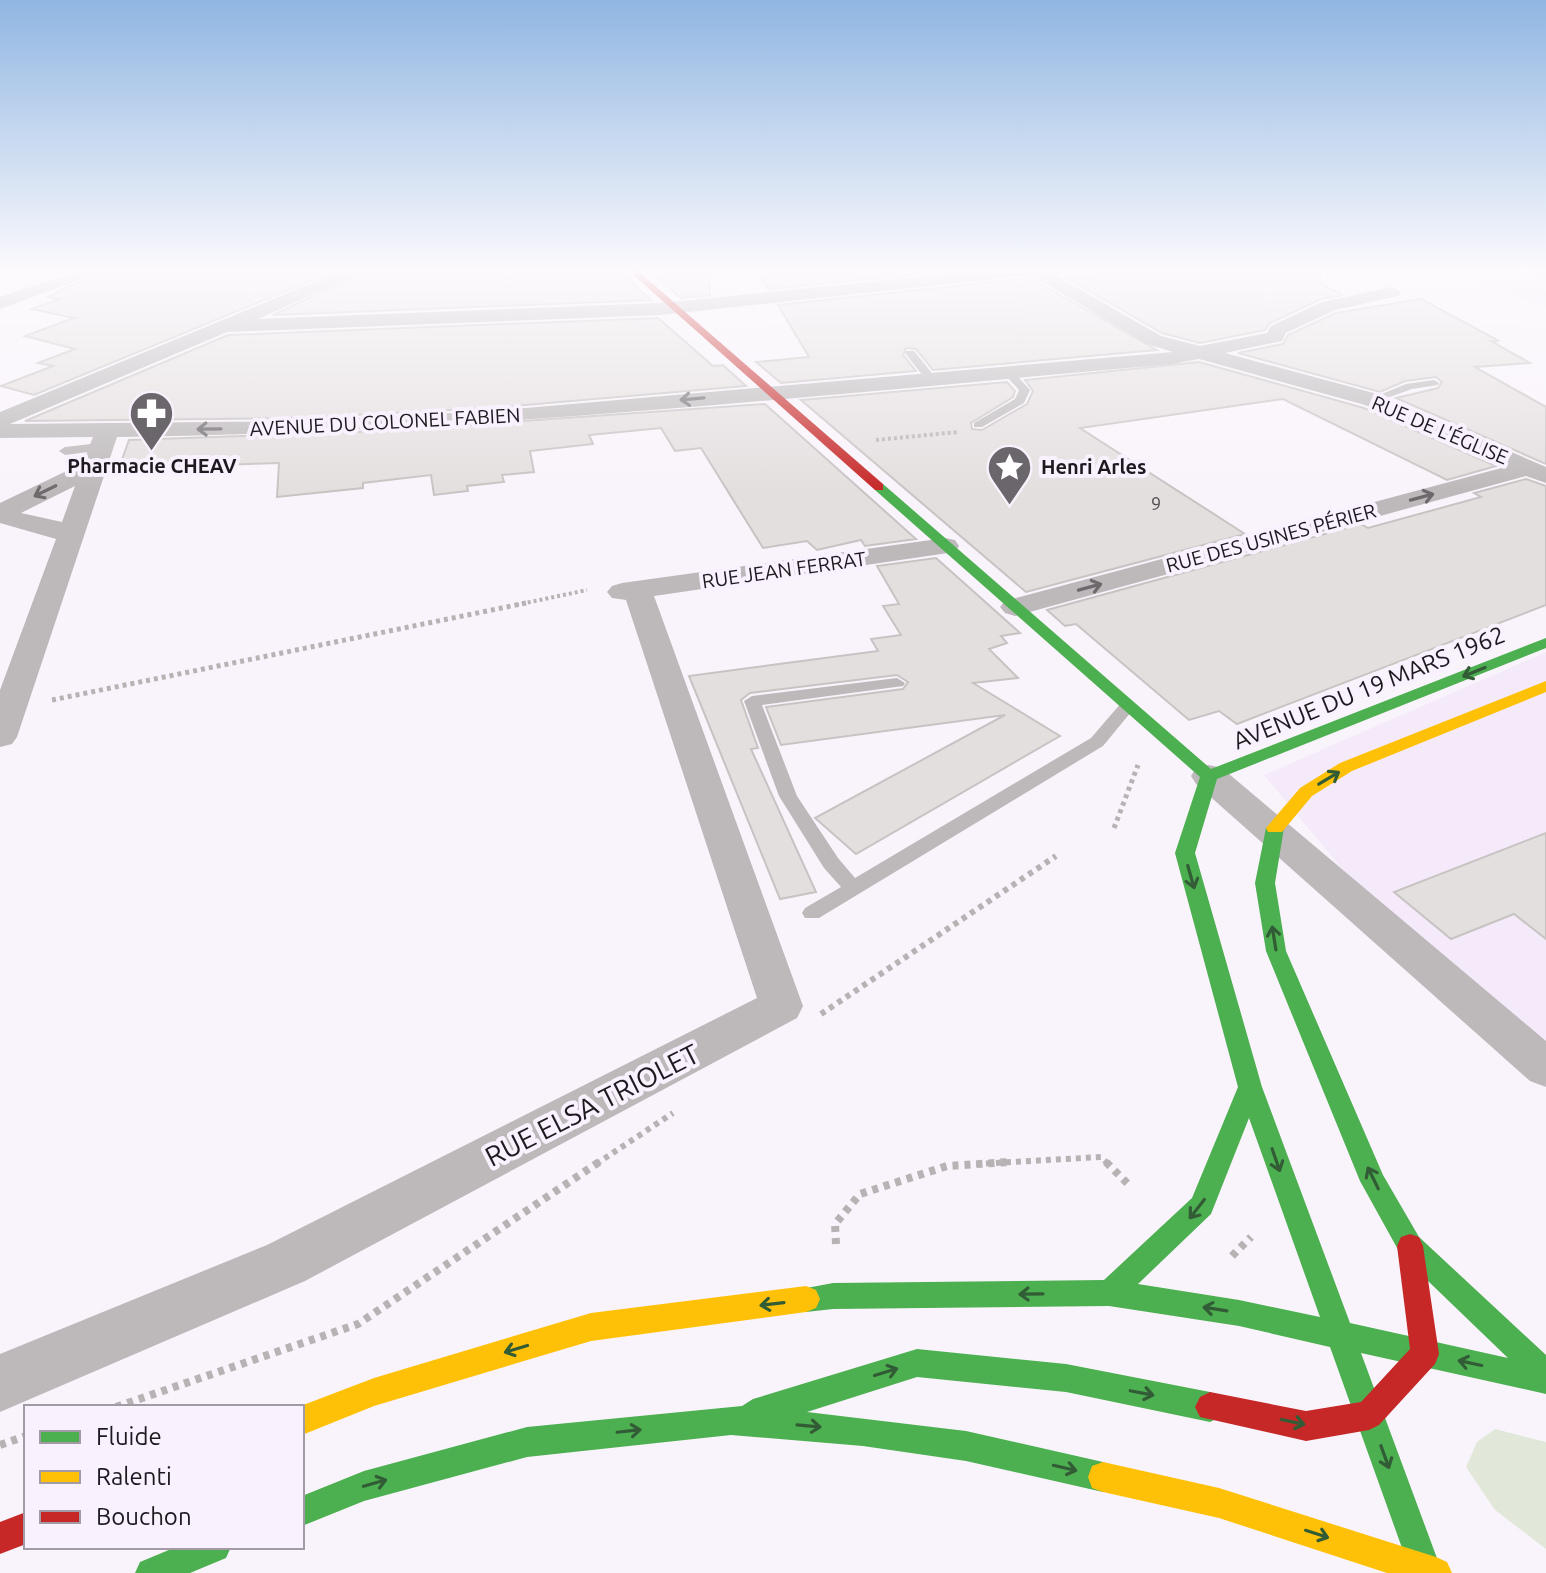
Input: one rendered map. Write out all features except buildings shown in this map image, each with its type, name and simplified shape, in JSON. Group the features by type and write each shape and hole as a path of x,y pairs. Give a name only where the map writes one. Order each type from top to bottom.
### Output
{"main road":[{"path":"716,344 1209,776 1185,853 1250,1087 1369,1415 1431,1571"},
{"name":"AVENUE DU 19 MARS 1962","path":"1209,776 1546,643"},
{"path":"1546,686 1346,767 1306,792 1273,831 1265,883 1276,951 1373,1181 1410,1246 1546,1377"},
{"path":"1109,1293 1202,1206 1250,1087"},
{"path":"1410,1246 1425,1354"},
{"path":"304,1419 374,1392 591,1327 833,1296 1109,1293 1239,1313 1546,1377"},
{"path":"304,1510 364,1486 527,1442 731,1420 917,1363 1066,1378 1306,1426 1369,1415 1425,1354"},
{"path":"731,1420 863,1431 966,1446 1219,1503 1431,1571"},
{"path":"0,1538 24,1529"},
{"path":"151,1573 210,1549"}],"street":[{"path":"0,420 178,344"},
{"name":"RUE DE L'ÉGLISE","path":"1169,344 1373,400 1540,470"},
{"name":"AVENUE DU COLONEL FABIEN","path":"0,431 99,449 298,428 490,418 1172,358 1263,344"},
{"path":"1313,361 1373,400"},
{"path":"0,514 99,449"},
{"path":"0,737 99,449"},
{"name":"RUE DES USINES PÉRIER","path":"1015,607 1540,470"},
{"path":"0,514 53,531 72,530"},
{"name":"RUE JEAN FERRAT","path":"629,591 945,546"},
{"name":"RUE ELSA TRIOLET","path":"0,1383 286,1263 781,1006 629,591"},
{"path":"1209,776 1546,1068"}],"lane":[{"path":"910,353 931,379"},
{"path":"978,425 1020,401 1025,390 1008,372"},
{"path":"1373,400 1410,386 1434,383"},
{"path":"65,451 99,449"},
{"path":"853,888 831,863 788,796 752,701 897,683"},
{"path":"812,913 1097,742 1128,706"}],"path":[{"path":"870,441 976,431 978,425"},
{"path":"10,708 602,587 629,591"},
{"path":"1114,828 1135,780 1140,755"},
{"path":"806,1024 1056,856"},
{"path":"122,1405 358,1324 687,1104"},
{"path":"836,1249 835,1224 860,1194 947,1166 1101,1157 1130,1186"},
{"path":"1229,1259 1257,1230"},
{"path":"0,1445 24,1437"}],"shaded area":[{"path":"1546,652 1546,1046 1354,883 1264,775"}],"green space":[{"path":"1495,1429 1546,1442 1546,1549 1495,1510 1466,1467 1477,1442"}],"traffic: fast":[{"path":"879,487 1209,776"},
{"path":"1209,776 1546,643"},
{"path":"1209,776 1185,853 1250,1087 1425,1569"},
{"path":"1275,828 1265,883 1276,951 1373,1181 1410,1246"},
{"path":"1109,1293 1202,1206 1250,1087"},
{"path":"1410,1246 1546,1374"},
{"path":"806,1299 833,1296 1109,1293 1239,1313 1546,1380"},
{"path":"753,1414 917,1363 1066,1378 1210,1407"},
{"path":"304,1510 364,1486 527,1442 731,1420 863,1431 966,1446 1103,1477"},
{"path":"151,1573 210,1549"}],"traffic: slow":[{"path":"1275,828 1306,792 1346,767 1546,686"},
{"path":"304,1419 374,1392 591,1327 806,1299"},
{"path":"1103,1477 1219,1503 1436,1573"}],"traffic: jam":[{"path":"717,344 879,487"},
{"path":"1210,1407 1306,1426 1369,1415 1425,1354 1410,1246"},
{"path":"0,1538 24,1529"}],"place":[{"name":"Pharmacie CHEAV","path":"152,453"},
{"name":"Henri Arles","path":"1010,506"}]}
